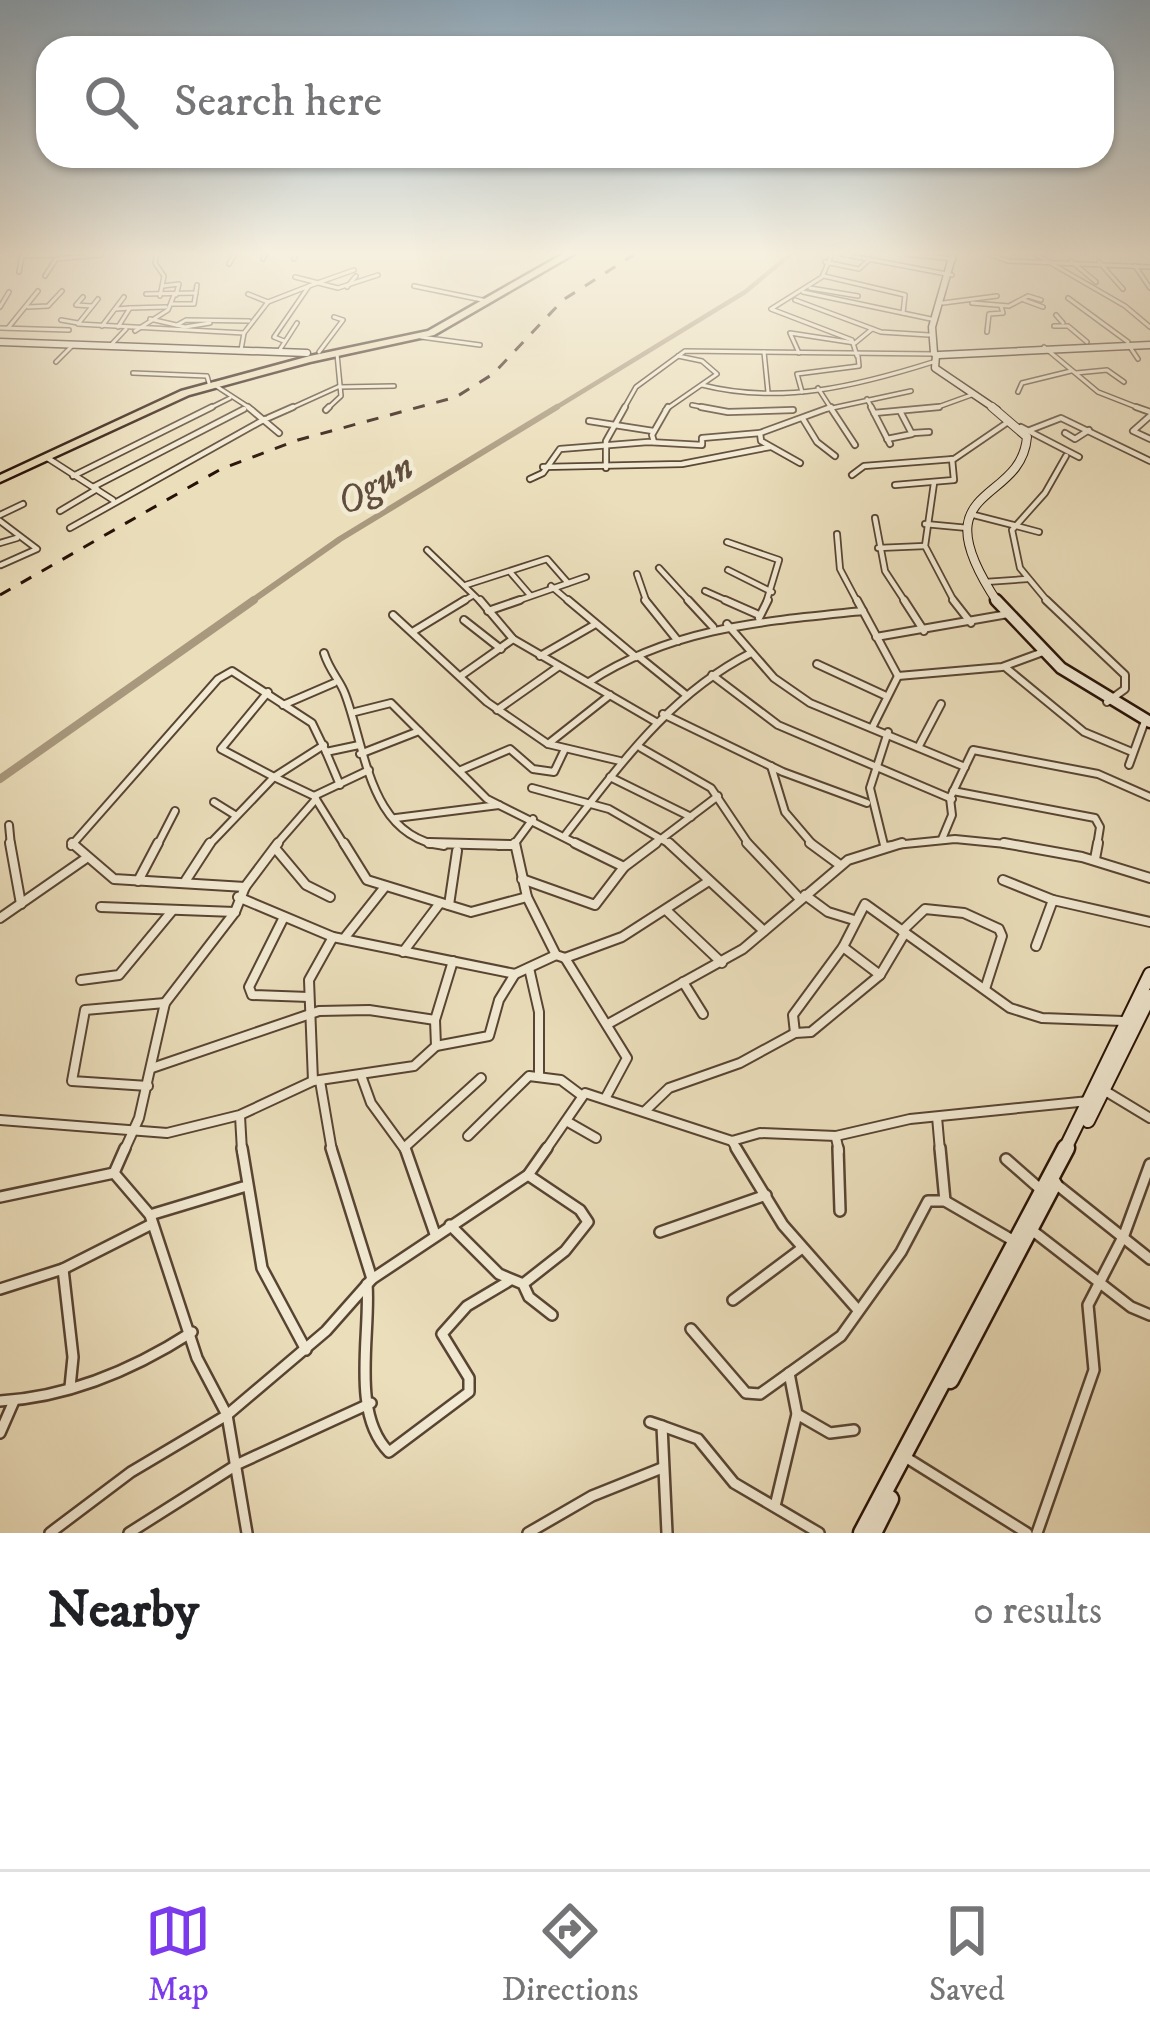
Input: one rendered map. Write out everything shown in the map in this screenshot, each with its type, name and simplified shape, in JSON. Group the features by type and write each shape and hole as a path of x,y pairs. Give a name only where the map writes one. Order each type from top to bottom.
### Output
{"highway":[{"path":"0,477 211,384 299,354 406,339 436,326"},
{"path":"299,354 337,354 422,337 442,326"},
{"path":"0,477 211,384"}],"main road":[{"path":"930,326 936,355 974,394 1025,429 1027,452 970,514 968,529 985,582 1042,652 1107,702 1148,722"},
{"path":"933,326 936,355"},
{"path":"936,355 1087,342 1150,344"},
{"path":"0,343 166,345 299,354"},
{"path":"936,355 1128,343"},
{"path":"1097,1092 1150,974"},
{"path":"872,1532 1014,1240 1150,996"},
{"path":"872,1532 1030,1229 1047,1186"}],"street":[{"path":"98,326 244,333"},
{"path":"135,331 142,326"},
{"path":"241,350 248,326"},
{"path":"282,326 274,338 299,354"},
{"path":"297,326 299,354"},
{"path":"299,354 336,326"},
{"path":"812,326 855,343"},
{"path":"865,326 929,335"},
{"path":"987,332 988,326"},
{"path":"1054,326 1060,326"},
{"path":"1067,326 1087,342"},
{"path":"1105,326 1128,343 1138,359"},
{"path":"0,328 69,330"},
{"path":"855,343 872,328"},
{"path":"31,344 44,329"},
{"path":"110,346 126,329"},
{"path":"799,353 790,333 855,343"},
{"path":"422,337 480,346"},
{"path":"802,392 797,374 859,366 855,343"},
{"path":"56,362 73,345"},
{"path":"1044,347 1104,395 1150,414 1133,431 1150,439"},
{"path":"606,468 610,461 604,447 639,383 694,349 936,355"},
{"path":"764,352 768,392"},
{"path":"326,410 341,396 337,354"},
{"path":"701,385 748,395 802,392 900,376 936,355"},
{"path":"654,442 653,431 666,408 716,372 699,360 678,356"},
{"path":"1018,392 1027,383 1072,372 1109,370 1124,382"},
{"path":"133,373 199,375 244,409 281,429 279,433"},
{"path":"70,528 266,419 340,387 394,386"},
{"path":"818,388 856,445"},
{"path":"706,459 702,438 760,434 834,408 911,391"},
{"path":"874,413 938,407 974,394"},
{"path":"73,476 230,398"},
{"path":"867,399 889,441 929,432"},
{"path":"692,405 793,410"},
{"path":"60,511 244,409"},
{"path":"900,411 913,433"},
{"path":"774,412 791,423"},
{"path":"1025,429 1057,418 1150,461"},
{"path":"803,419 817,442 836,455"},
{"path":"852,475 863,466 952,459 1011,419"},
{"path":"590,421 653,431"},
{"path":"1025,429 1079,457"},
{"path":"1065,433 1075,439 1089,430"},
{"path":"760,434 770,447 800,463"},
{"path":"530,479 543,473 560,449 654,442 702,445"},
{"path":"690,445 693,463"},
{"path":"543,467 693,463 770,447"},
{"path":"1066,455 1051,472 1049,488 1013,525 1011,543 1027,579 1125,676 1125,689 1107,702"},
{"path":"46,457 115,501"},
{"path":"895,485 957,479 952,459"},
{"path":"934,483 925,546 944,588 971,623"},
{"path":"2,567 35,553 0,518 23,504"},
{"path":"970,514 1039,532"},
{"path":"875,518 885,571 924,631"},
{"path":"925,524 968,529"},
{"path":"837,534 838,563 898,676"},
{"path":"0,543 20,537"},
{"path":"589,682 637,656 713,627 759,617 772,592 778,559 727,542"},
{"path":"878,548 925,546"},
{"path":"427,550 466,585 513,639 656,722"},
{"path":"466,585 548,559 568,583"},
{"path":"659,568 713,627"},
{"path":"728,570 772,592"},
{"path":"511,573 530,595"},
{"path":"638,574 644,599 678,641"},
{"path":"488,611 586,577"},
{"path":"985,582 1027,579"},
{"path":"551,586 685,694"},
{"path":"705,591 781,623 863,610"},
{"path":"414,631 472,596"},
{"path":"876,637 1009,614"},
{"path":"393,615 496,710 548,744 620,761"},
{"path":"464,620 501,649"},
{"path":"540,656 596,624"},
{"path":"728,624 789,690 964,767"},
{"path":"462,675 513,639"},
{"path":"872,728 884,710 884,694 898,676 1005,667 1042,652"},
{"path":"324,653 334,682"},
{"path":"566,834 620,761 639,748 663,714 712,675 751,653"},
{"path":"817,664 884,694"},
{"path":"496,710 558,667"},
{"path":"1005,667 1084,732 1132,752"},
{"path":"244,887 114,879 70,848 218,679 238,671 312,723 340,785"},
{"path":"712,675 778,725 953,795 1095,818 1100,827 1095,859"},
{"path":"284,704 334,682 341,685 355,712 359,750 368,770 395,818 418,843 457,851 513,845 533,818"},
{"path":"268,692 221,749 315,798 359,873 384,888 478,911 527,897"},
{"path":"548,744 610,695"},
{"path":"355,712 391,703 499,805 566,834 624,867"},
{"path":"920,744 940,704"},
{"path":"663,714 771,766 867,803"},
{"path":"1129,765 1148,722"},
{"path":"186,880 235,814 274,777 325,748 359,750 419,731"},
{"path":"884,845 867,803 873,763 888,732"},
{"path":"639,748 718,796 740,836 803,897 854,920"},
{"path":"461,770 510,749 533,769 554,772 564,751"},
{"path":"942,839 964,767 978,750 1098,774 1150,797"},
{"path":"771,766 774,801 805,842 840,865"},
{"path":"114,1172 148,1086 165,1003 235,912 244,887 315,798 368,770"},
{"path":"610,777 691,817"},
{"path":"532,788 594,799 668,836 764,932"},
{"path":"522,879 593,905 624,867 718,796"},
{"path":"214,802 235,814"},
{"path":"395,818 499,805"},
{"path":"138,881 175,811"},
{"path":"9,826 8,854 18,873 21,904"},
{"path":"608,1024 722,964 840,865 884,845 942,839 1032,845 1150,878"},
{"path":"513,845 527,897 627,1058 606,1097"},
{"path":"275,848 306,885 330,897"},
{"path":"404,952 445,904 457,851"},
{"path":"0,918 85,859"},
{"path":"238,897 333,938 346,936 514,974 622,937 710,880"},
{"path":"1003,880 1053,900 1150,922"},
{"path":"346,936 384,888"},
{"path":"1036,946 1053,900"},
{"path":"795,1033 793,1015 843,947 861,905 868,904 1010,1008 1042,1018 1128,1022"},
{"path":"101,907 235,912"},
{"path":"81,980 119,975 173,908"},
{"path":"646,1111 669,1088 740,1063 795,1033 811,1032 880,975 904,932 925,909 964,914 999,928 1002,936 985,989"},
{"path":"666,910 722,964"},
{"path":"284,917 249,987 252,995 263,997 309,997"},
{"path":"333,938 309,980 316,1081 370,1282 373,1330 367,1369 370,1426 378,1445 389,1452 463,1401 471,1384 442,1334 467,1306 503,1280"},
{"path":"843,947 880,975"},
{"path":"436,1046 435,1020 453,961"},
{"path":"529,968 539,1012 538,1076"},
{"path":"0,1120 152,1135 240,1115 316,1081 362,1078 414,1066 436,1046 489,1036 514,974"},
{"path":"683,982 703,1014"},
{"path":"148,1086 72,1081 76,1046 85,1010 165,1003"},
{"path":"152,1069 238,1045 310,1013 385,1010 435,1020"},
{"path":"468,1136 505,1094 525,1077 538,1076 560,1080 581,1095 606,1097 732,1142 760,1133 836,1136 1097,1092 1150,1118"},
{"path":"362,1078 371,1103 405,1147 435,1234"},
{"path":"405,1147 481,1078"},
{"path":"50,1533 131,1472 227,1414 306,1350 370,1282 528,1175 568,1122 581,1095"},
{"path":"240,1115 248,1227 289,1329 306,1350"},
{"path":"937,1117 945,1201"},
{"path":"568,1122 596,1138"},
{"path":"836,1136 844,1172 840,1211"},
{"path":"732,1142 801,1250 858,1310"},
{"path":"1006,1159 1124,1235 1150,1259"},
{"path":"1037,1533 1094,1370 1088,1305 1124,1235 1150,1164"},
{"path":"0,1197 114,1172"},
{"path":"114,1172 150,1220 209,1388 227,1414 247,1533"},
{"path":"450,1225 503,1280 523,1284 565,1251 588,1218 528,1175"},
{"path":"0,1289 63,1269 150,1220 243,1187"},
{"path":"660,1232 766,1196"},
{"path":"691,1329 746,1393 760,1394 842,1336 901,1252 928,1201 945,1201 1014,1240"},
{"path":"1030,1229 1102,1280 1130,1307 1150,1315"},
{"path":"733,1300 801,1250"},
{"path":"63,1269 73,1357 70,1388"},
{"path":"523,1284 529,1297 552,1315"},
{"path":"0,1400 70,1388 168,1349 192,1332"},
{"path":"775,1506 797,1414 789,1373"},
{"path":"0,1433 14,1401"},
{"path":"129,1533 238,1464 370,1403"},
{"path":"797,1414 835,1434 845,1427 854,1430"},
{"path":"667,1533 656,1424 698,1438 715,1468 751,1498 775,1506 819,1533"},
{"path":"910,1460 1027,1533"},
{"path":"528,1533 592,1496 662,1468"}],"waterway":[{"name":"Ogun","path":"552,410 690,326"},
{"name":"Ogun","path":"249,603 340,539 557,407"},
{"name":"Ogun","path":"0,779 254,600"}],"railway":[{"path":"0,595 221,469 298,440 456,397 493,374 539,326"}]}
